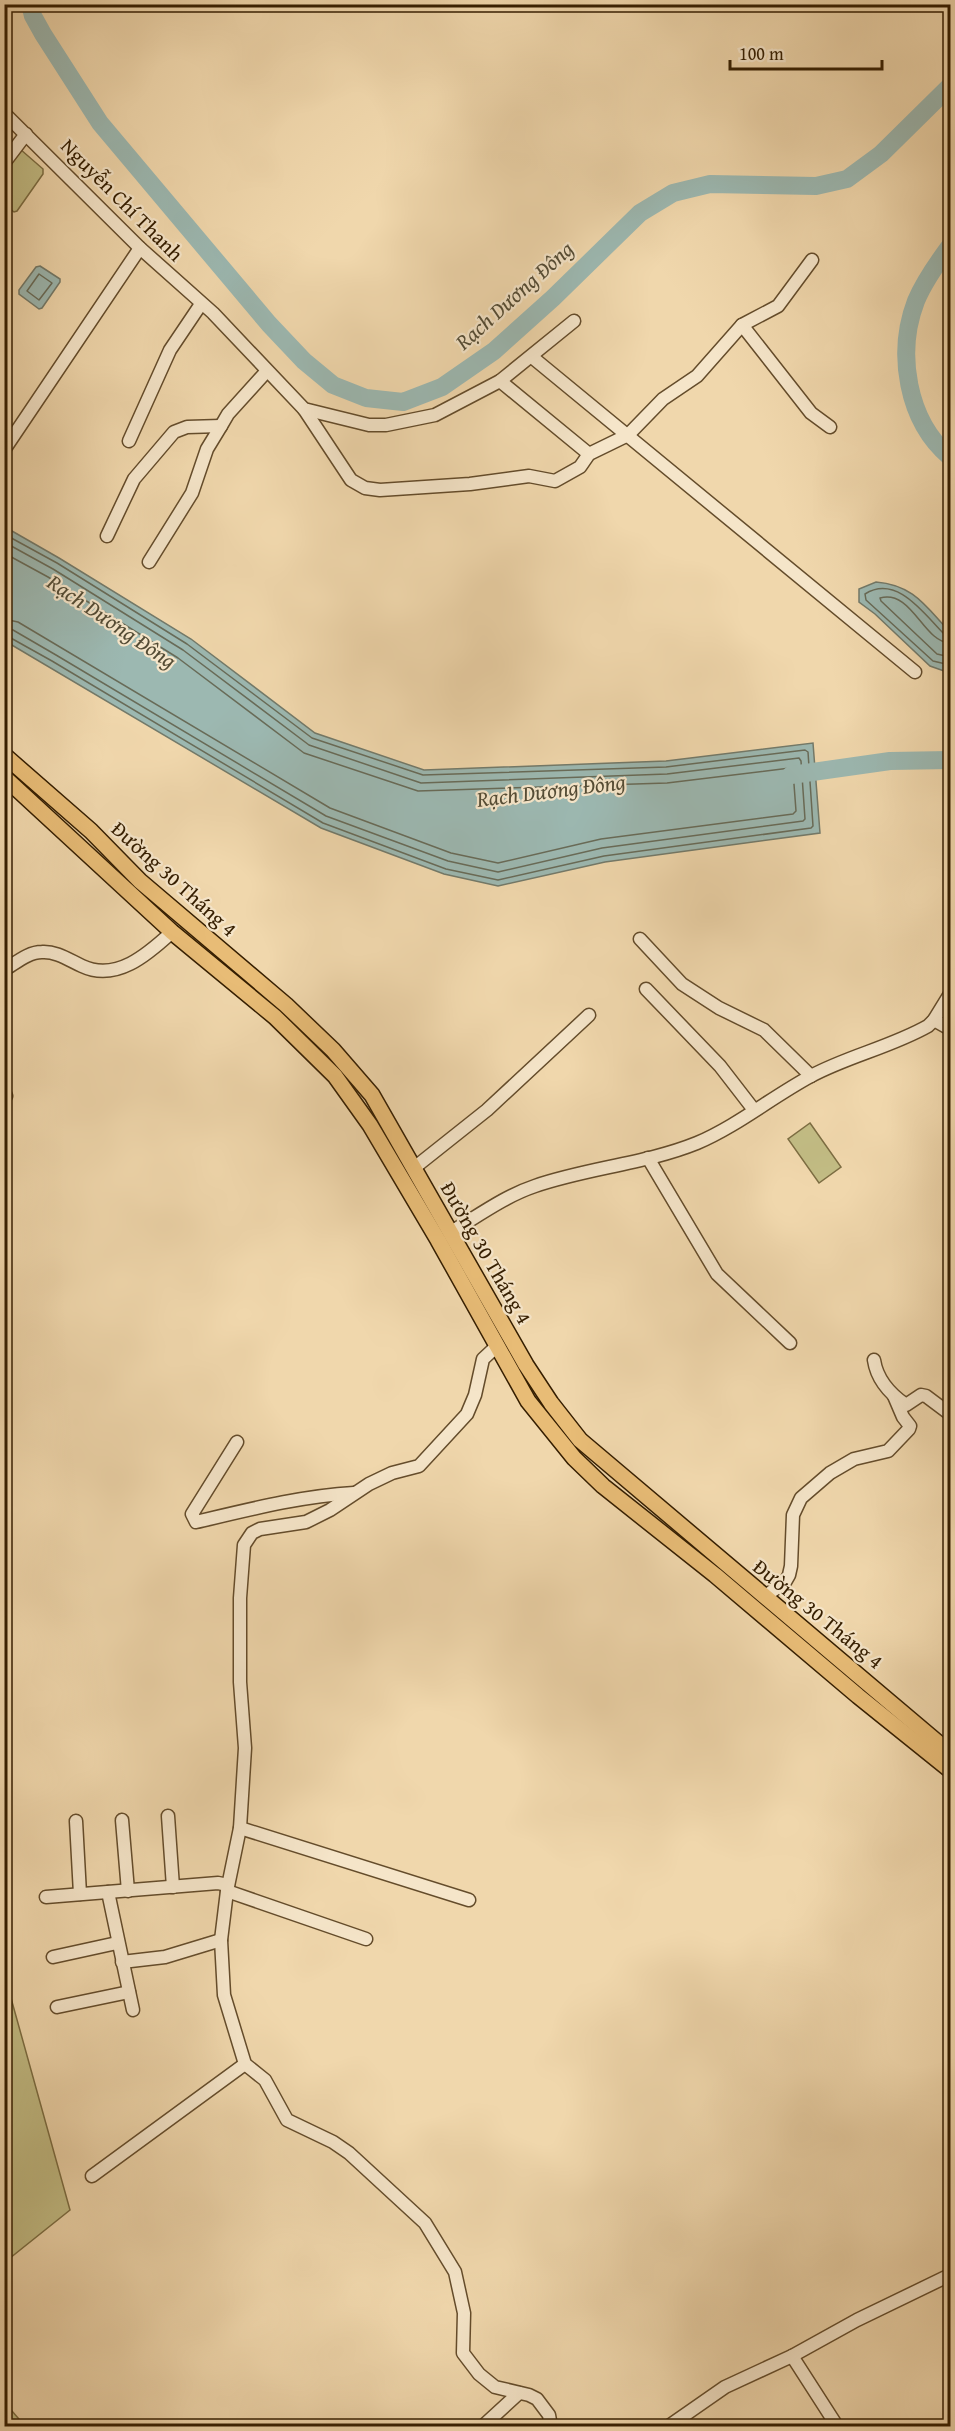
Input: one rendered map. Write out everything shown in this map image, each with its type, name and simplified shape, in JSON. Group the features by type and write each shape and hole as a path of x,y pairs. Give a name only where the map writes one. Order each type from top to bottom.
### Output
{"main road":[{"name":"Đường 30 Tháng 4","path":"4,755 91,831 147,888 286,1005 333,1050 372,1095 414,1168 444,1236 528,1401 574,1458 603,1486 720,1570 764,1597 951,1752"},
{"name":"Đường 30 Tháng 4","path":"4,777 78,843 171,932 275,1017 335,1076 444,1236 551,1403 580,1440 858,1696 951,1770"},
{"path":"78,843 91,831"},
{"path":"275,1017 286,1005"},
{"path":"603,1486 616,1472"}],"street":[{"name":"Nguyễn Chí Thanh","path":"4,114 140,248 213,314 303,409 351,480 365,488 380,490 470,484 529,476 555,481 580,467 589,454 628,435 663,399 697,376 742,325"},
{"path":"4,163 26,134"},
{"path":"4,450 140,248"},
{"path":"813,260 778,306 742,325 811,413 830,427"},
{"path":"129,441 170,350 201,304"},
{"path":"303,409 356,423 386,425 435,415 500,381 574,321"},
{"path":"532,357 915,672"},
{"path":"149,562 192,492 207,448 220,426 266,372"},
{"path":"500,381 589,454"},
{"path":"107,536 134,479 174,432 188,427 220,426"},
{"path":"4,970 30,954 42,952 55,953 94,972 106,972 139,958 171,932"},
{"path":"640,939 682,984 719,1008 764,1030 812,1076"},
{"path":"646,989 720,1066 754,1110"},
{"path":"444,1236 534,1186 648,1158 726,1130 754,1110 812,1076 916,1033 934,1020 951,994"},
{"path":"414,1168 486,1110 589,1015"},
{"path":"934,1020 951,1029"},
{"path":"4,1091 6,1096 4,1099"},
{"path":"648,1158 717,1274 790,1343"},
{"path":"498,1346 483,1359 475,1395 467,1414 441,1440 429,1457 418,1466 392,1473 306,1522 260,1529 252,1533 244,1545 240,1598 240,1682 245,1748 240,1828 227,1888 221,1940 224,1995 245,2064 265,2080 287,2120 333,2142 349,2153 425,2223 455,2272 464,2313 463,2353 479,2374 495,2387 529,2395 543,2404 549,2415 550,2427"},
{"path":"764,1597 784,1582 789,1575 793,1515 801,1498 830,1473 854,1459 888,1451 910,1426 903,1418 894,1396 876,1372 874,1360"},
{"path":"894,1396 906,1405 921,1395 926,1396 951,1414"},
{"path":"237,1443 192,1514 196,1522 333,1494 355,1493"},
{"path":"168,1816 173,1887"},
{"path":"122,1820 128,1891"},
{"path":"76,1821 80,1894"},
{"path":"240,1828 469,1900"},
{"path":"46,1897 218,1883 366,1939"},
{"path":"108,1892 117,1942 134,2010"},
{"path":"122,1962 165,1957 221,1940"},
{"path":"53,1957 117,1942"},
{"path":"57,2007 129,1992"},
{"path":"92,2176 245,2064"},
{"path":"669,2427 724,2387 792,2356 857,2320 951,2275"},
{"path":"792,2356 837,2427"},
{"path":"483,2427 519,2393"}],"shaded area":[{"path":"20,149 43,169 43,174 14,212 5,205 5,165"},
{"path":"810,1123 841,1167 819,1183 788,1139"},
{"path":"4,1973 70,2210 5,2262 4,2262"},
{"path":"5,2403 25,2426 5,2426"}],"water":[{"path":"40,266 60,279 60,282 39,309 19,294 19,290 36,267"},
{"path":"5,527 191,639 315,733 424,770 666,761 813,743 820,833 605,862 498,886 444,874 321,828 5,641"},
{"path":"876,582 889,584 910,593 926,606 950,632 950,670 944,671 930,666 859,602 859,589"}],"waterway":[{"name":"Rạch Dương Đông","path":"30,4 33,16 43,34 100,123 269,324 304,361 333,385 366,398 403,402 442,387 494,351 553,298 640,213 673,193 710,184 816,186 847,179 881,154 950,86"},
{"name":"Rạch Dương Đông","path":"950,246 927,279 916,301 907,342 909,385 915,406 935,442 950,457"},
{"name":"Rạch Dương Đông","path":"791,775 890,761 950,760"}]}
